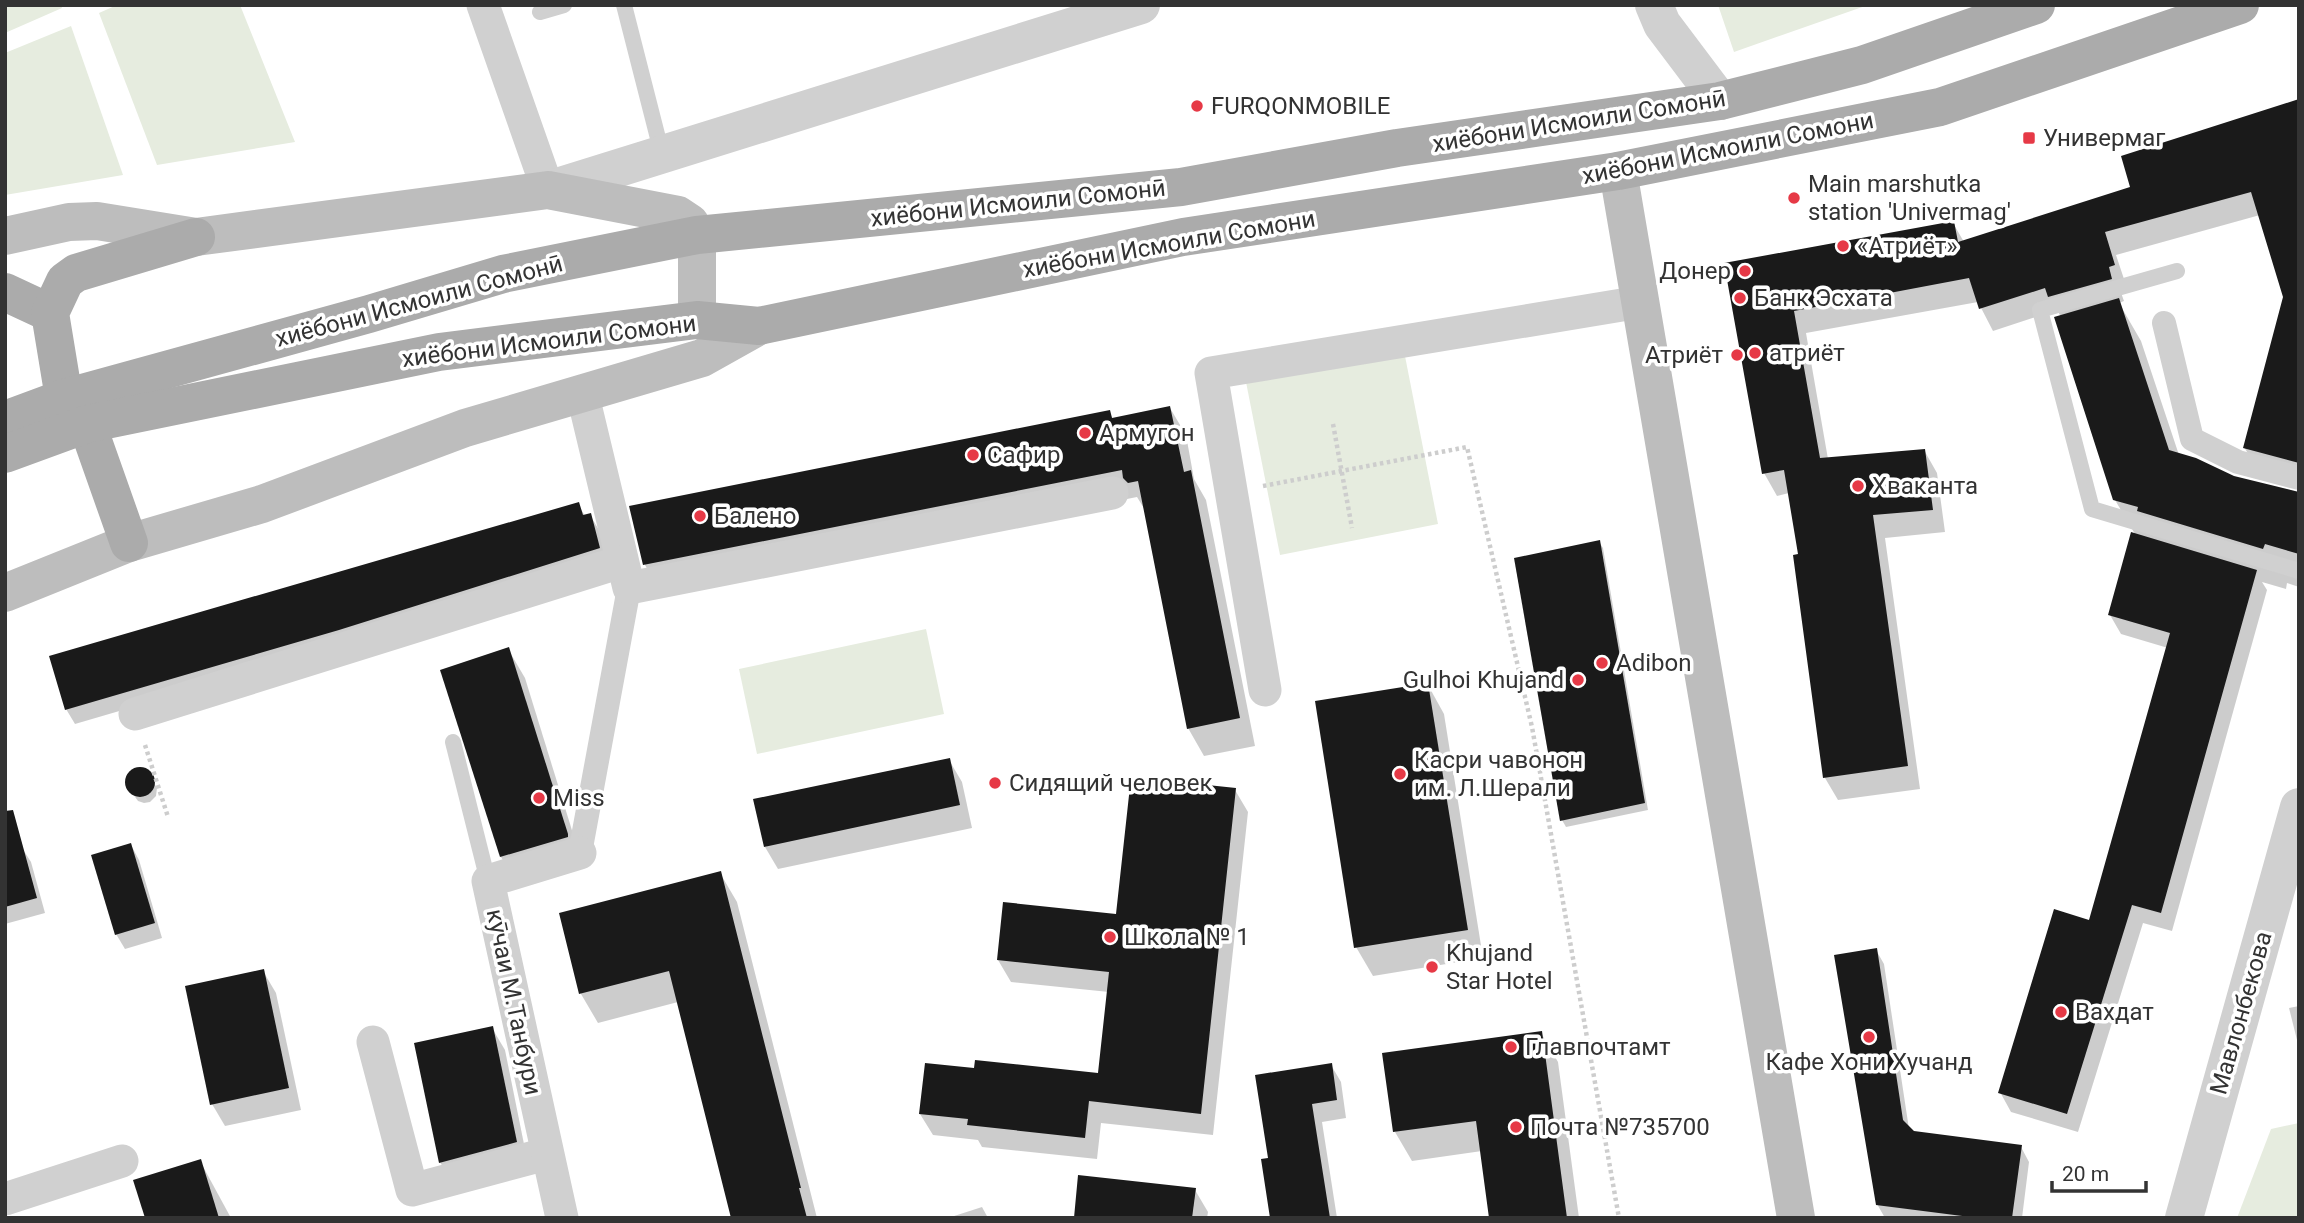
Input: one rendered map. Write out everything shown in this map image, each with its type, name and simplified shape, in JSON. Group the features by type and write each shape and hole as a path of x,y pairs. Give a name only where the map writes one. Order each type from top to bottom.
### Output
{"main road":[{"name":"хиёбони Исмоили Сомонӣ","path":"5,420 75,411 369,314 503,274 697,235 1181,187 1397,148 1720,101 1862,65 2036,5"},
{"name":"хиёбони Исмоили Сомони","path":"75,411 439,352 697,320 759,326 1183,237 1618,171 1940,107 2240,5"},
{"path":"1618,171 1796,1218"},
{"path":"129,543 75,411 50,313 65,281 76,272 196,237 548,190 678,215 690,223 697,235 697,320"},
{"path":"5,236 69,222 97,221 196,237"},
{"path":"5,292 50,313"},
{"path":"5,593 129,543 262,504 465,428 702,358 759,326"},
{"path":"5,454 75,411"}],"street":[{"path":"483,5 548,190 1141,5"},
{"path":"1654,5 1662,24 1720,101"},
{"path":"1265,690 1211,373 1640,302"},
{"path":"2164,323 2192,439 2238,462 2299,478"},
{"path":"580,853 625,575 582,392"},
{"path":"135,714 625,575 1112,493"},
{"name":"Мавлонбекова","path":"2184,1218 2299,807"},
{"name":"кӯчаи М.Танбури","path":"562,1218 488,881 580,853"},
{"path":"373,1042 412,1190 546,1154"},
{"path":"5,1199 122,1161"}],"lane":[{"path":"540,12 564,5"},
{"path":"624,5 662,154"},
{"path":"2177,271 2039,310 2092,509 2299,570"},
{"path":"453,742 488,881"}],"path":[{"path":"1333,424 1352,528"},
{"path":"1231,492 1466,447 1532,727 1619,1218"},
{"path":"135,714 168,817"}],"shaded area":[{"path":"5,5 61,5 62,8 5,33"},
{"path":"117,5 240,5 295,142 157,165 99,13"},
{"path":"1718,5 1868,5 1734,52"},
{"path":"71,26 123,175 5,195 5,53"},
{"path":"1404,351 1438,524 1280,555 1246,382"},
{"path":"926,629 944,714 757,754 739,669"},
{"path":"2299,1123 2299,1218 2237,1218 2271,1129"}],"building":[{"path":"2299,99 2299,463 2243,448 2283,297 2251,192 2105,232 2115,265 2109,267 2112,279 2048,297 2045,288 1979,309 1969,278 1794,311 1820,458 1925,449 1933,510 1873,515 1908,766 1823,778 1793,555 1798,554 1784,470 1762,474 1724,263 1954,221 1958,242 2130,187 2121,156"},
{"path":"2119,298 2169,450 2196,458 2234,476 2299,492 2299,554 2265,544 2263,549 2137,511 2138,507 2113,500 2054,317"},
{"path":"1170,406 1184,472 1191,470 1240,718 1187,729 1138,481 1128,483 1123,478 1122,470 643,565 629,506 1110,410 1112,418"},
{"path":"579,502 583,515 591,513 600,548 339,630 65,710 49,656"},
{"path":"2131,532 2257,570 2161,913 2132,905 2067,1114 1998,1093 2054,909 2089,920 2170,633 2108,615"},
{"path":"1600,540 1645,803 1560,821 1514,558"},
{"path":"509,647 568,837 500,857 440,670"},
{"path":"1428,683 1468,930 1354,948 1315,701"},
{"path":"950,758 960,805 764,847 753,799"},
{"path":"140,767 146,768 154,776 154,788 146,796 140,797 134,796 126,788 125,782 126,776 134,768"},
{"name":"Школа № 1","path":"1131,777 1236,788 1201,1114 1089,1101 1085,1138 967,1125 968,1119 919,1114 925,1063 974,1068 975,1060 1098,1073 1109,972 997,960 1003,902 1116,914"},
{"path":"13,810 37,898 5,907 5,811"},
{"path":"131,843 155,923 115,935 91,855"},
{"path":"721,871 807,1218 731,1218 669,971 579,994 559,913"},
{"name":"Кафе Хони Хучанд","path":"1877,948 1903,1120 1914,1131 2022,1145 2012,1218 1978,1218 1876,1205 1834,955"},
{"path":"264,969 289,1088 210,1105 185,986"},
{"path":"493,1026 517,1142 439,1163 414,1043"},
{"name":"Почта №735700","path":"1542,1031 1567,1218 1489,1218 1476,1121 1393,1132 1382,1053"},
{"path":"1332,1063 1337,1100 1312,1104 1330,1218 1270,1218 1261,1159 1268,1158 1255,1075"},
{"path":"201,1159 219,1218 145,1218 133,1180"},
{"path":"1078,1175 1196,1188 1192,1218 1074,1218"}],"place":[{"name":"FURQONMOBILE","path":"1197,106"},
{"name":"Универмаг","path":"2029,138"},
{"name":"Main marshutka station 'Univermag'","path":"1794,198"},
{"name":"«Атриёт»","path":"1843,246"},
{"name":"Донер","path":"1745,271"},
{"name":"Банк Эсхата","path":"1740,298"},
{"name":"атриёт","path":"1755,353"},
{"name":"Атриёт","path":"1737,355"},
{"name":"Армугон","path":"1085,433"},
{"name":"Сафир","path":"973,455"},
{"name":"Хваканта","path":"1858,486"},
{"name":"Балено","path":"700,516"},
{"name":"Adibon","path":"1602,663"},
{"name":"Gulhoi Khujand","path":"1578,680"},
{"name":"Касри чавонон им. Л.Шерали","path":"1400,774"},
{"name":"Сидящий человек","path":"995,783"},
{"name":"Miss","path":"539,798"},
{"name":"Школа № 1","path":"1110,937"},
{"name":"Khujand Star Hotel","path":"1432,967"},
{"name":"Вахдат","path":"2061,1012"},
{"name":"Кафе Хони Хучанд","path":"1869,1037"},
{"name":"Главпочтамт","path":"1511,1047"},
{"name":"Почта №735700","path":"1516,1127"}]}
